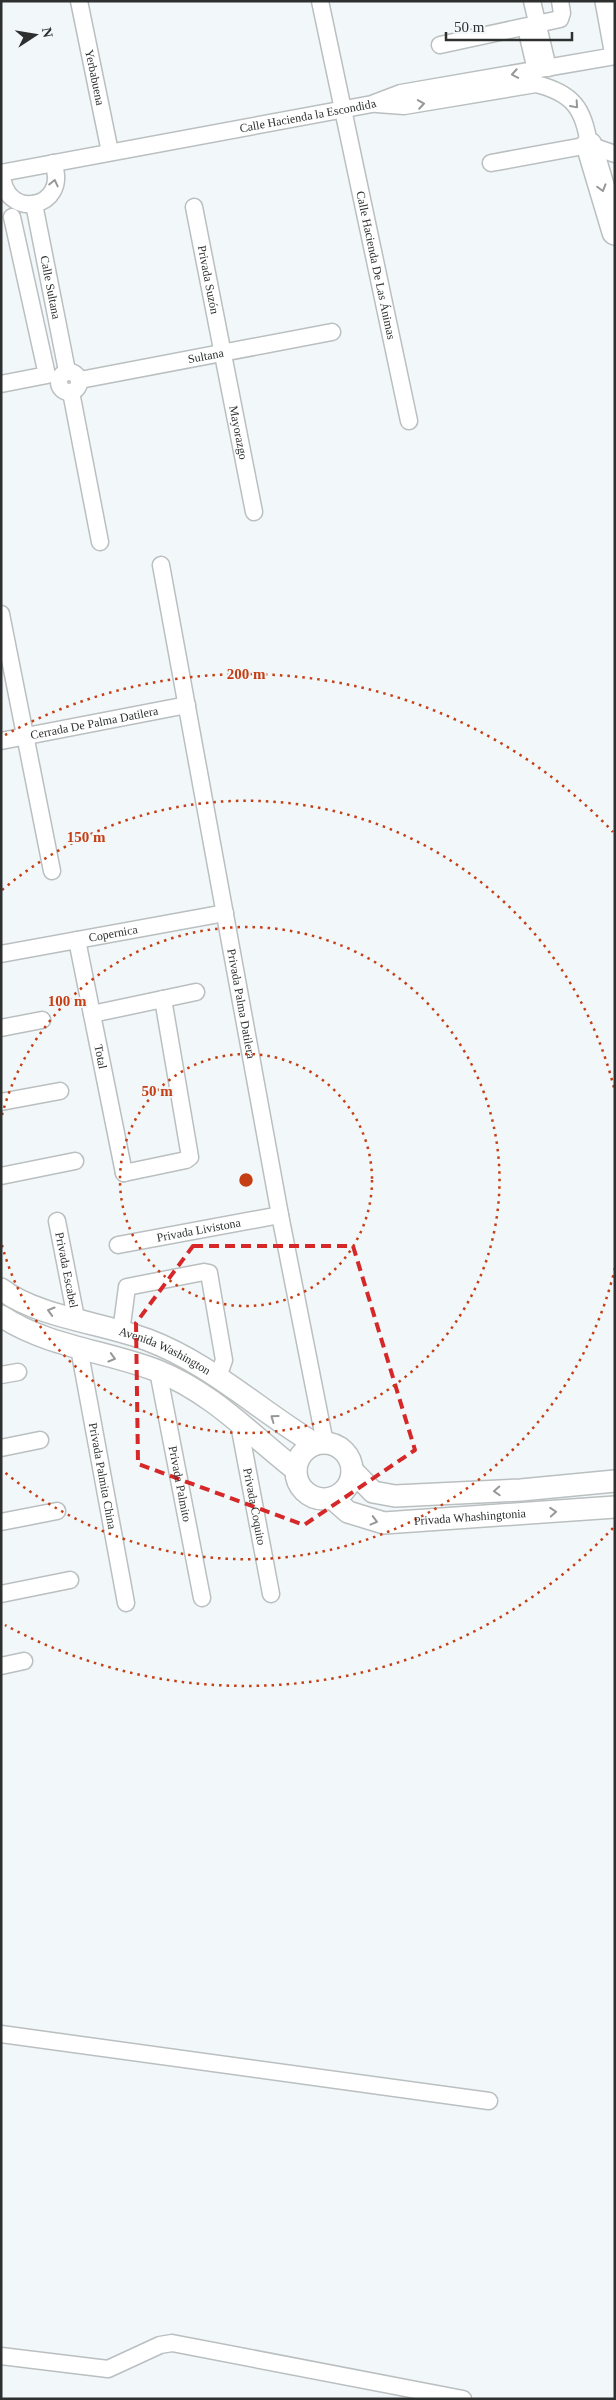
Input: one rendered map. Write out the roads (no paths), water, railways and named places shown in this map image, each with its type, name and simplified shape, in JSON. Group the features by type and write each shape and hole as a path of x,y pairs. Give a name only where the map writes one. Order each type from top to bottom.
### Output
{"highway":[{"path":"589,145 615,232"}],"main road":[{"path":"606,1 615,50"},
{"name":"Avenida Washington","path":"1,1288 11,1296 30,1305 148,1340 218,1377 320,1444"},
{"name":"Avenida Washington","path":"1,1316 14,1324 79,1348 158,1371 200,1392 238,1419 265,1446 296,1470"},
{"path":"320,1444 336,1445 344,1451 350,1460 352,1470 347,1487 332,1498 315,1497 307,1493 301,1486 296,1470 302,1454 320,1444"},
{"name":"Privada Whashingtonia","path":"352,1470 373,1492 395,1496 521,1490 615,1481"},
{"name":"Privada Whashingtonia","path":"332,1498 348,1512 384,1523 615,1507"}],"street":[{"name":"Yerbabuena","path":"79,1 110,152"},
{"path":"320,1 342,109"},
{"path":"532,1 531,27 542,69"},
{"path":"440,45 531,27 560,19 562,13 560,1"},
{"name":"Calle Hacienda la Escondida","path":"2,173 372,104 401,93 615,56"},
{"path":"372,104 404,106 536,84 554,88 571,100 581,112 589,145"},
{"name":"Calle Hacienda De Las Ánimas","path":"342,109 409,421"},
{"path":"491,163 589,145 615,154"},
{"path":"2,173 4,188 13,200 20,203 34,204 43,201 54,188 56,172 53,163"},
{"name":"Calle Sultana","path":"34,204 100,542"},
{"name":"Privada Suzón","path":"194,207 223,353"},
{"path":"1,384 47,375 12,216"},
{"name":"Sultana","path":"1,395 332,332"},
{"name":"Mayorazgo","path":"223,353 254,512"},
{"name":"Privada Palma Datilera","path":"162,565 320,1444"},
{"path":"1,614 52,871"},
{"name":"Cerrada De Palma Datilera","path":"1,741 187,705"},
{"name":"Copernica","path":"1,954 225,913"},
{"name":"Total","path":"77,940 121,1180 186,1160 190,1156 163,999"},
{"path":"92,1014 196,992"},
{"path":"1,1028 42,1020"},
{"path":"1,1102 60,1092"},
{"path":"1,1176 75,1161"},
{"name":"Privada Livistona","path":"118,1245 280,1215"},
{"name":"Privada Escabel","path":"57,1221 76,1318"},
{"path":"121,1332 127,1287 133,1284 204,1272 209,1273 224,1360 218,1377"},
{"name":"Privada Palmita China","path":"79,1348 126,1603"},
{"name":"Privada Palmito","path":"158,1371 202,1598"},
{"path":"1,1375 18,1372"},
{"name":"Privada Coquito","path":"238,1419 271,1594"},
{"path":"1,1448 40,1440"},
{"path":"1,1522 57,1511"},
{"path":"1,1594 70,1580"},
{"path":"1,1666 24,1661"},
{"path":"1,2034 489,2101"},
{"path":"1,2356 108,2369 160,2346 172,2343 463,2399"}]}
